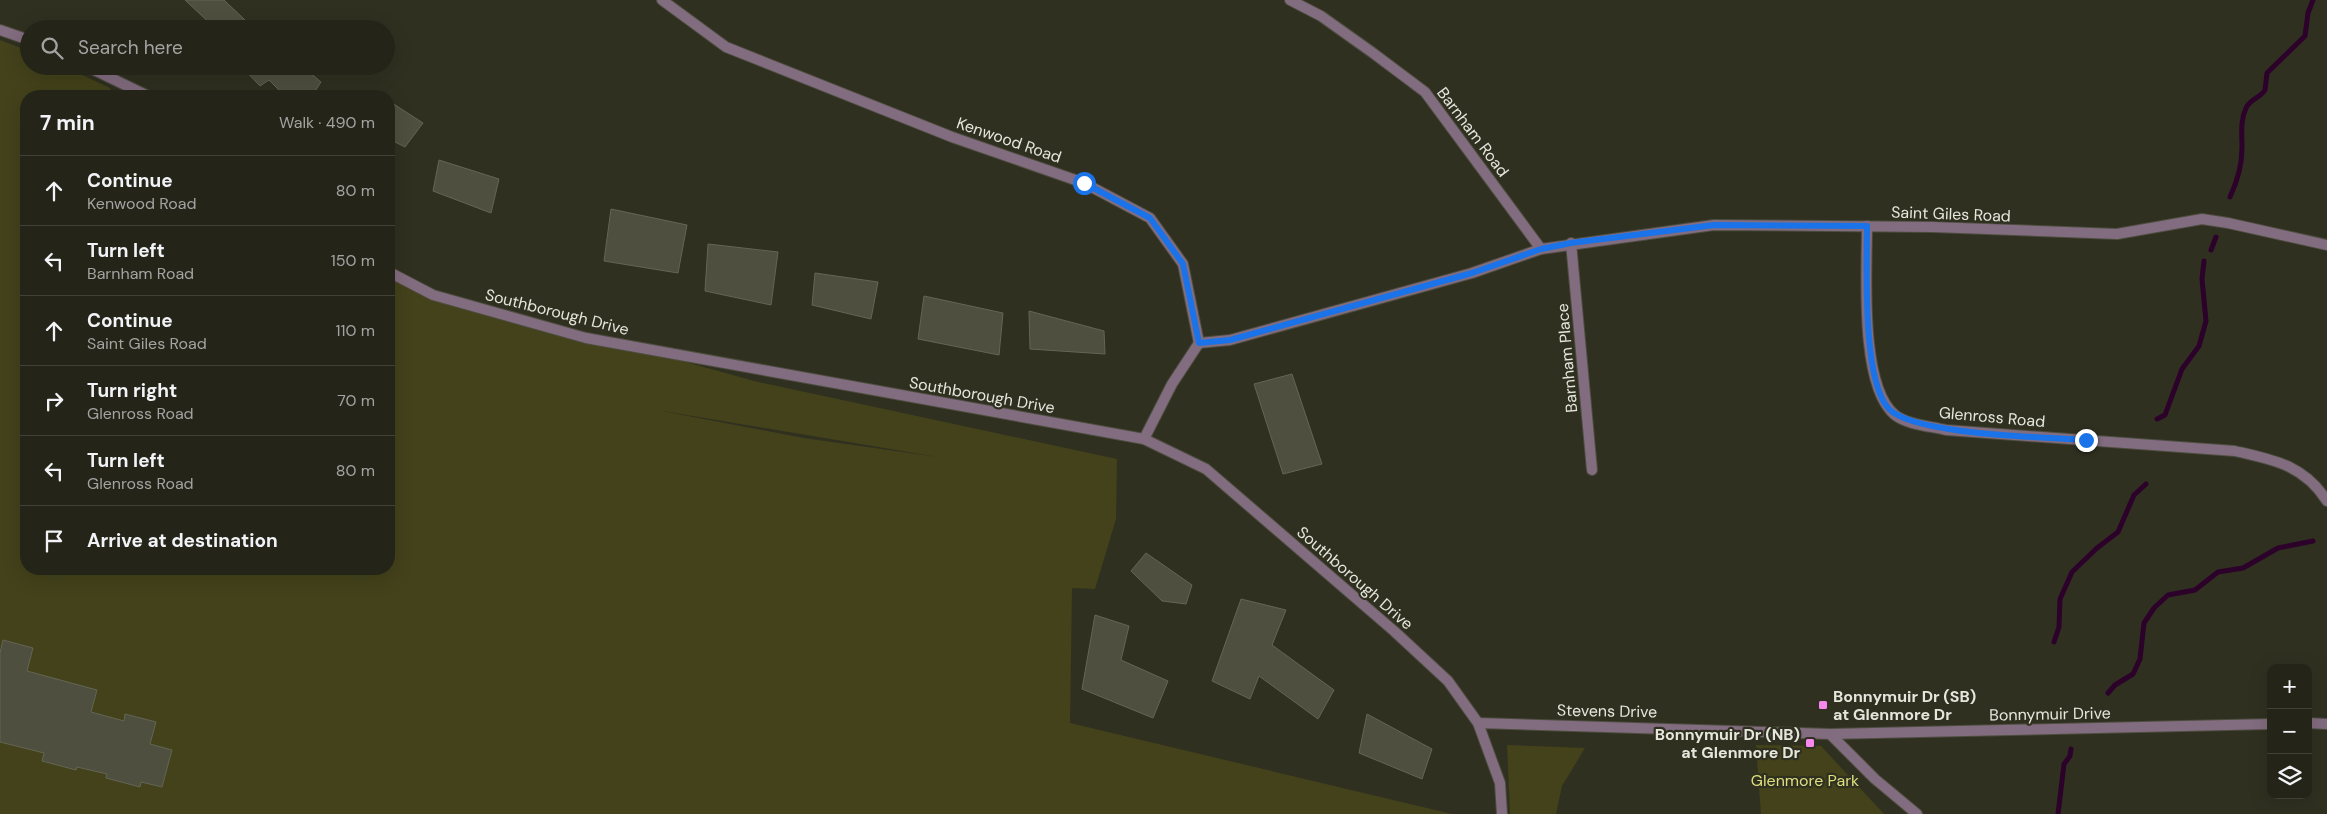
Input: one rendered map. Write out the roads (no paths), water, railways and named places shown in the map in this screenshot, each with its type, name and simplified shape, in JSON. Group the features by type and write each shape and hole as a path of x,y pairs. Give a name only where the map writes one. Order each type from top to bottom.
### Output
{"street":[{"name":"Kenwood Road","path":"662,0 726,46 952,137 1084,183 1150,218 1183,264 1199,343"},
{"name":"Barnham Road","path":"1290,0 1328,22 1425,92 1541,249"},
{"path":"0,30 20,37"},
{"path":"105,75 136,90"},
{"name":"Saint Giles Road","path":"1571,243 1714,225 1867,226 2117,234 2202,219 2327,245"},
{"name":"Glenross Road","path":"1867,226 1867,313 1872,365 1887,408 1897,416 1910,422 1946,430 2235,451 2275,460 2298,470 2314,482 2327,501"},
{"path":"1144,439 1172,384 1199,343 1240,338 1462,276 1541,249 1571,243"},
{"name":"Barnham Place","path":"1571,243 1592,470"},
{"name":"Southborough Drive","path":"395,275 433,295 586,338 1144,439 1206,470 1428,662 1448,681 1478,723"},
{"path":"1478,723 1500,783 1502,814"},
{"name":"Stevens Drive","path":"1478,723 1830,734"},
{"path":"2312,723 2327,724"},
{"name":"Bonnymuir Drive","path":"1830,734 2267,724"},
{"path":"1830,734 1875,779 1917,814"}],"waterway":[{"path":"2230,197 2240,167 2242,123 2246,108 2265,90 2267,73 2305,36 2308,13 2313,0"},
{"path":"2211,250 2216,237"},
{"path":"2157,419 2165,415 2182,369 2199,346 2206,321 2202,279 2204,261"},
{"path":"2054,642 2059,627 2060,599 2072,572 2097,548 2118,532 2134,495 2146,484"},
{"path":"2108,693 2115,685 2133,674 2140,659 2144,623 2154,608 2168,595 2195,590 2218,572 2243,568 2278,548 2313,541"},
{"path":"2058,814 2064,764 2070,756 2071,749"}],"place":[{"name":"Bonnymuir Dr (SB) at Glenmore Dr","path":"1823,705"},
{"name":"Bonnymuir Dr (NB) at Glenmore Dr","path":"1810,743"}],"park label":[{"name":"Glenmore Park","path":"1805,780"}]}
